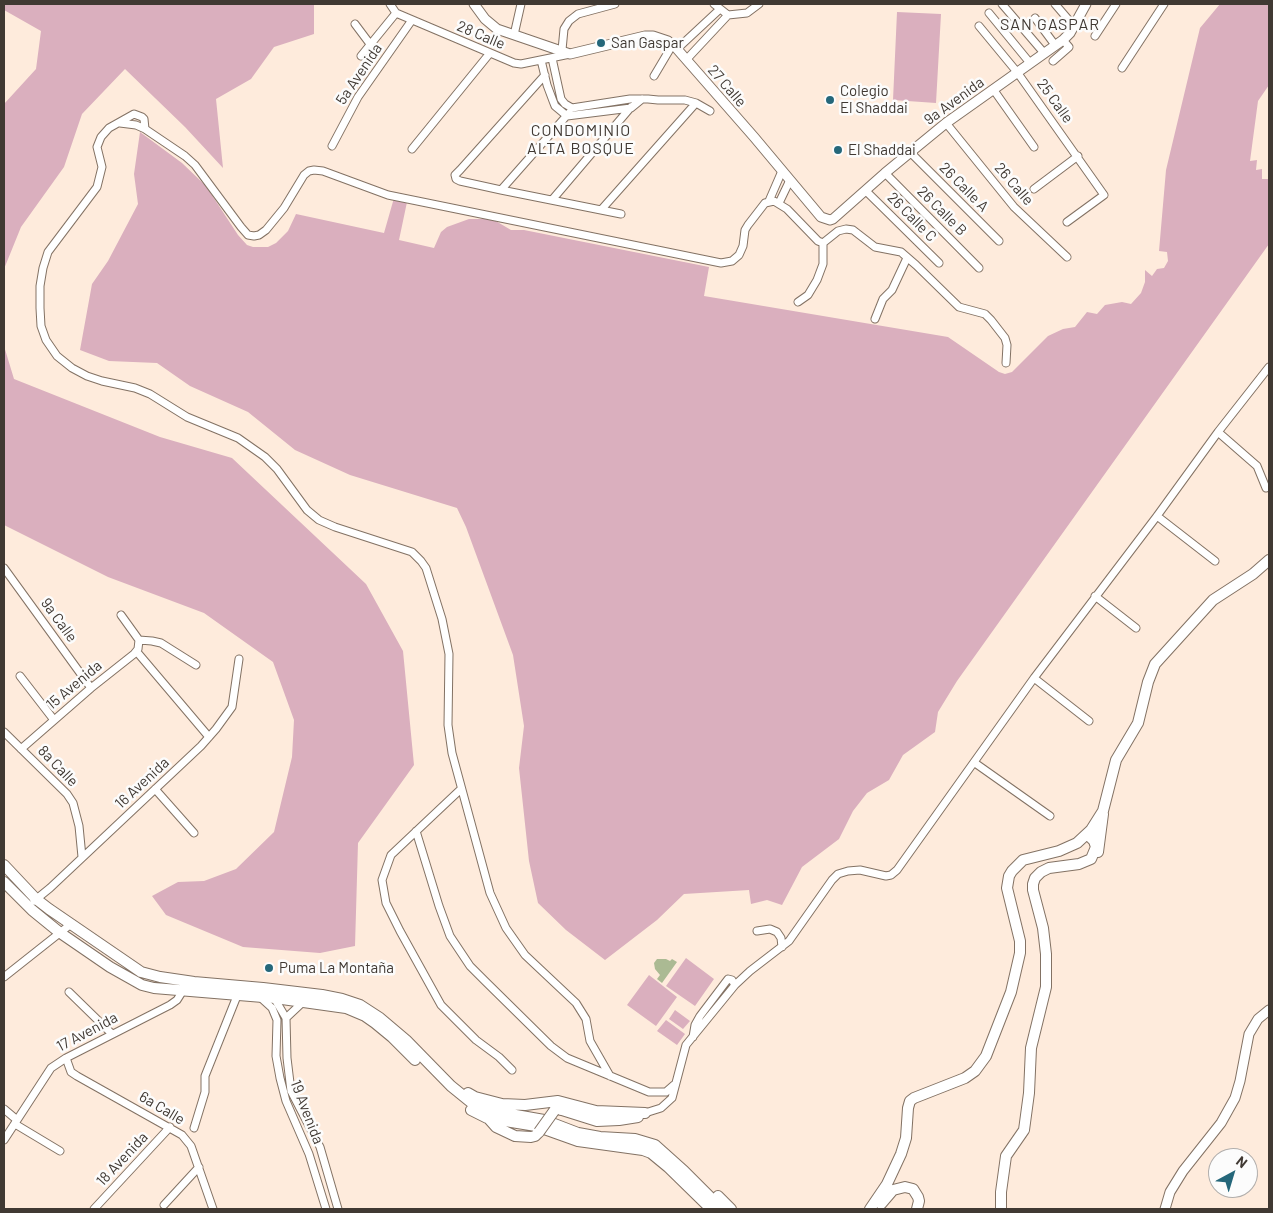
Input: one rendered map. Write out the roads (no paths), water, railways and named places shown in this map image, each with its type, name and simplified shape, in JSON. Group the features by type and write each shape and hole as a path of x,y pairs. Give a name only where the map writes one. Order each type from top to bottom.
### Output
{"main road":[{"path":"1001,1209 1000,1192 1006,1156 1024,1130 1029,1093 1031,1048 1046,987 1046,954 1033,890 1035,878 1049,868 1079,864 1096,856 1099,851 1103,811 1116,760 1138,723 1148,682 1155,664 1213,600 1253,574 1269,560"},
{"path":"870,1209 887,1184 902,1154 906,1138 910,1101 965,1078 975,1071 986,1056 1011,992 1020,953 1020,941 1007,888 1009,876 1023,860 1059,851 1085,837 1103,811"},
{"path":"1085,837 1094,841 1096,847 1091,859"},
{"path":"4,865 36,899 141,972 237,996 303,1002 321,1000"},
{"path":"4,882 28,906 59,932 110,967 142,985 182,992 215,989 360,1005 375,1014 461,1096 478,1106 499,1113 544,1120 578,1133 600,1137 635,1139 653,1144 662,1150 722,1209"},
{"path":"169,978 182,986 182,992"},
{"path":"340,1003 375,1023 392,1037 451,1095 472,1111 487,1118 536,1126 578,1141 643,1150 651,1153 661,1160 711,1209"},
{"path":"417,1052 428,1057 465,1091 487,1101 514,1105 558,1101 596,1111 645,1114"},
{"path":"487,1118 496,1127 515,1136 531,1137 539,1132 557,1109 592,1120 605,1121 634,1118 645,1114"},
{"path":"699,1186 708,1188 731,1209"},
{"path":"877,1209 887,1195 901,1186 912,1189 916,1194 919,1201 917,1209"},
{"path":"700,1198 704,1209"}],"street":[{"path":"361,56 396,13 390,4"},
{"path":"474,4 490,24 497,29 566,52 653,36 675,47"},
{"path":"514,34 520,4"},
{"path":"566,52 564,29 573,17 615,4"},
{"path":"686,60 728,15 747,13 759,4"},
{"path":"1002,4 1044,53"},
{"path":"1055,4 1073,25"},
{"name":"9a Avenida","path":"834,219 884,173 946,123 1070,33 1086,4"},
{"path":"1095,36 1116,4"},
{"path":"1122,68 1164,4"},
{"path":"654,76 675,47 717,6 728,15"},
{"name":"28 Calle","path":"396,13 514,63 521,64 552,58 566,52"},
{"path":"989,13 1030,63"},
{"path":"1035,18 1059,42 1069,47 1053,61"},
{"name":"5a Avenida","path":"332,146 358,97 412,20"},
{"path":"355,24 370,44"},
{"name":"25 Calle","path":"979,26 1017,72 1104,195 1067,222"},
{"name":"27 Calle","path":"675,47 821,217 828,220 834,219"},
{"path":"412,149 490,54"},
{"path":"552,58 562,100 572,108 630,99 642,99 685,100 696,103 710,111"},
{"path":"541,60 555,106 567,116 631,108"},
{"path":"545,75 455,175 460,181 621,214"},
{"path":"993,89 1034,147"},
{"path":"630,99 631,108"},
{"path":"552,200 631,108 642,99"},
{"path":"601,210 696,103"},
{"path":"501,190 572,108"},
{"path":"610,1076 590,1041 586,1019 576,1003 525,955 506,928 490,893 452,753 448,725 449,654 442,619 426,568 421,561 412,552 319,520 307,510 277,469 265,457 238,438 187,417 150,394 136,388 102,381 72,368 57,356 46,340 41,326 40,286 48,252 97,187 102,167 98,147 101,137 109,128 120,123 136,125 146,130 185,156 195,165 241,227 248,235 254,236 266,230 284,208 304,175 314,170 323,171 388,195 721,263 732,261 739,255 743,246 745,230 765,203 769,201 782,171"},
{"name":"26 Calle","path":"946,123 1014,207 1067,257"},
{"name":"26 Calle A","path":"910,152 999,241"},
{"path":"1034,188 1078,156"},
{"name":"26 Calle B","path":"884,173 979,268"},
{"path":"779,203 790,180"},
{"name":"26 Calle C","path":"866,191 939,263"},
{"path":"769,201 779,203 787,209 818,241 823,243"},
{"path":"798,302 808,295 817,280 822,264 823,243 838,231 853,230 875,247 894,250 907,258 959,307 985,314 1004,338 1006,363"},
{"path":"875,319 883,299 892,290 907,258"},
{"path":"645,1114 661,1108 672,1098 686,1046 693,1038 693,1033 700,1016 728,979 732,980 735,985 750,970 789,941 838,874 860,870 886,876 891,875 897,870 1034,678 1218,432 1269,367"},
{"path":"1218,432 1257,466 1266,488"},
{"path":"1157,516 1215,561"},
{"name":"9a Calle","path":"4,568 91,688"},
{"path":"1095,596 1136,628"},
{"path":"121,615 138,640 139,646 136,652 209,737"},
{"path":"138,640 156,641 196,665"},
{"name":"15 Avenida","path":"21,749 136,652"},
{"name":"16 Avenida","path":"28,906 50,888 155,789 209,737 229,714 232,707 240,659"},
{"path":"20,676 54,720"},
{"path":"1034,678 1089,721"},
{"name":"8a Calle","path":"4,732 67,794 73,803 79,826 82,857"},
{"path":"974,763 1050,816"},
{"path":"155,789 194,833"},
{"path":"461,789 391,855 382,880 386,903 441,1005 476,1040 512,1070"},
{"path":"416,831 450,936 470,966 551,1046 567,1058 649,1092 666,1092 675,1083"},
{"path":"4,977 71,924"},
{"path":"757,932 770,929 776,932 781,938 782,947"},
{"path":"215,989 266,993 275,998"},
{"path":"215,989 229,1004 231,1012"},
{"path":"69,992 112,1034"},
{"name":"17 Avenida","path":"4,1140 46,1074 66,1058 170,1005 177,1000 182,992"},
{"path":"194,1128 205,1092 205,1076 237,996"},
{"name":"19 Avenida","path":"261,998 272,1008 277,1020 276,1056 280,1078 286,1101 308,1154 326,1209"},
{"name":"19 Avenida","path":"275,998 286,1018 286,1058 290,1091 320,1147 338,1209"},
{"path":"286,1018 303,1002"},
{"path":"1165,1209 1170,1192 1221,1124 1235,1098 1249,1034 1258,1019 1269,1010"},
{"name":"6a Calle","path":"66,1058 72,1072 77,1076 182,1135 191,1146 212,1206"},
{"path":"4,1109 16,1122 60,1151"},
{"name":"18 Avenida","path":"94,1209 101,1206 170,1127"},
{"path":"164,1204 199,1167"},
{"path":"205,1209 212,1206"}],"place":[{"name":"San Gaspar","path":"601,43"},
{"name":"Colegio El Shaddai","path":"830,100"},
{"name":"El Shaddai","path":"838,150"},
{"name":"Puma La Montaña","path":"269,968"}],"district":[{"name":"SAN GASPAR","path":"1050,25"},
{"name":"CONDOMINIO ALTA BOSQUE","path":"581,140"}]}
